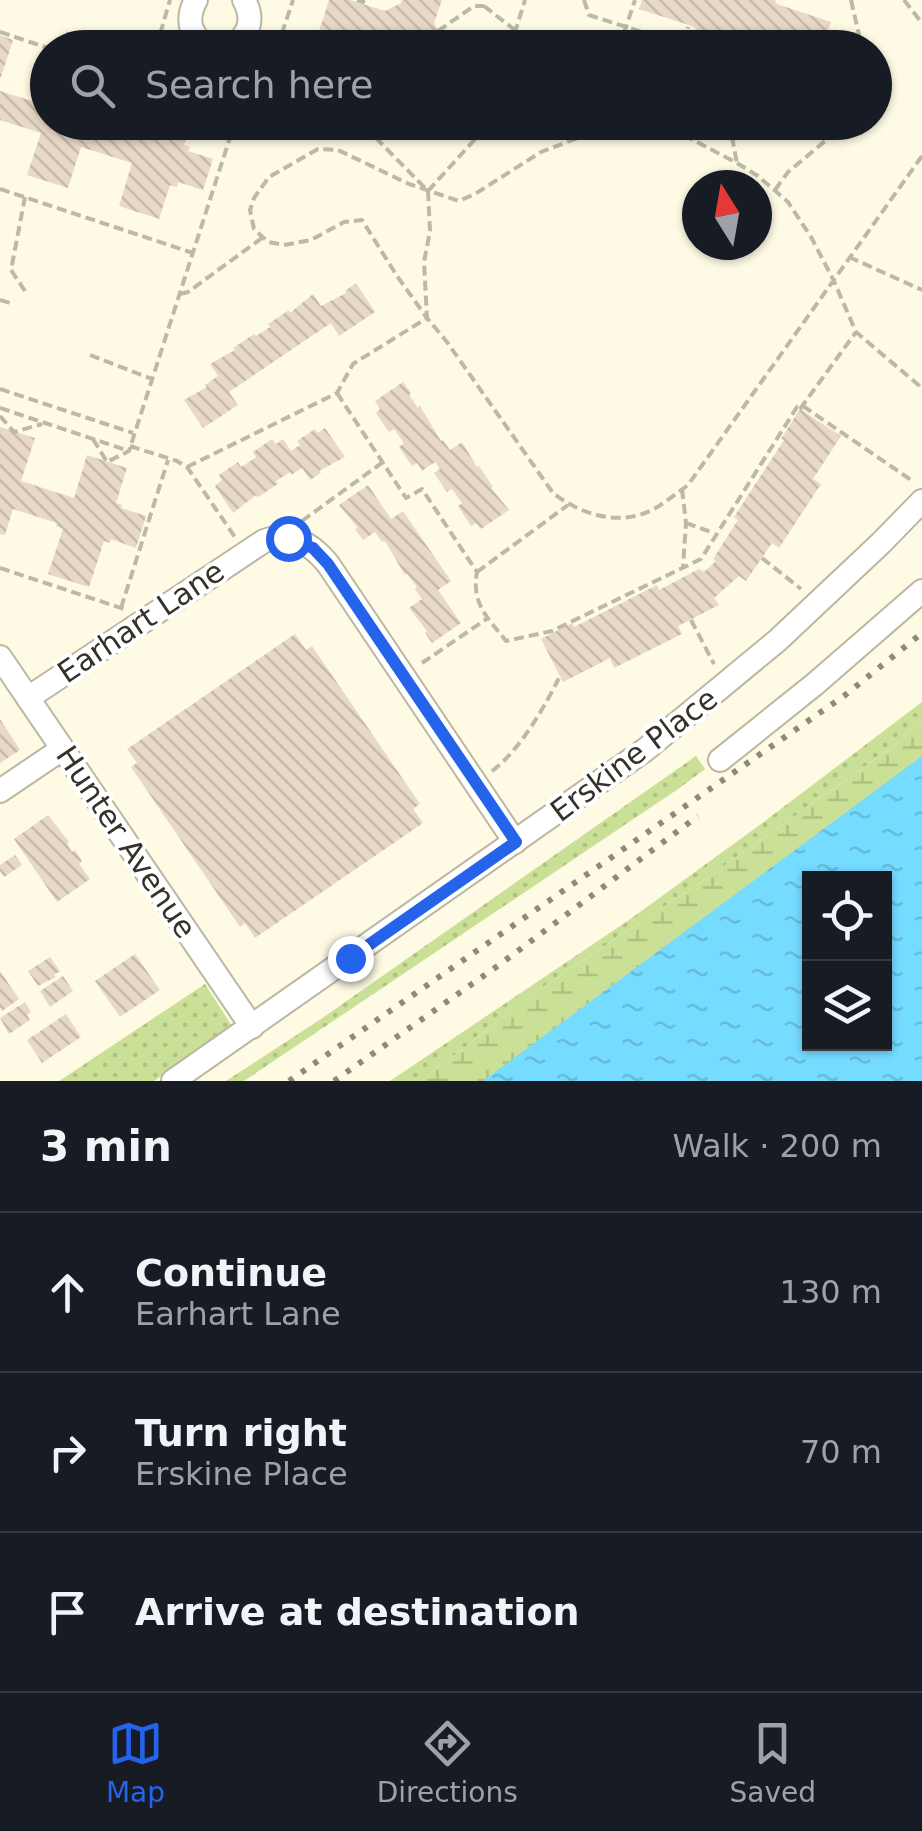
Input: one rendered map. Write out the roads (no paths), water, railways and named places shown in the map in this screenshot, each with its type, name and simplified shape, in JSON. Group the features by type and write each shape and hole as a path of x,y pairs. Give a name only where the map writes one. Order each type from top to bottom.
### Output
{"street":[{"path":"193,30 189,16 196,0"},
{"path":"244,0 250,11 248,30"},
{"name":"Erskine Place","path":"173,1081 645,750 819,603 922,502"},
{"name":"Earhart Lane","path":"28,698 271,538 305,543 321,555 516,842"},
{"path":"720,760 922,591"},
{"name":"Hunter Avenue","path":"0,657 252,1027"},
{"path":"0,791 62,749"}],"water":[{"path":"922,756 922,1081 483,1081"}],"railway":[{"path":"289,1081 844,696 922,633"},
{"path":"334,1081 499,965 698,816"}]}
